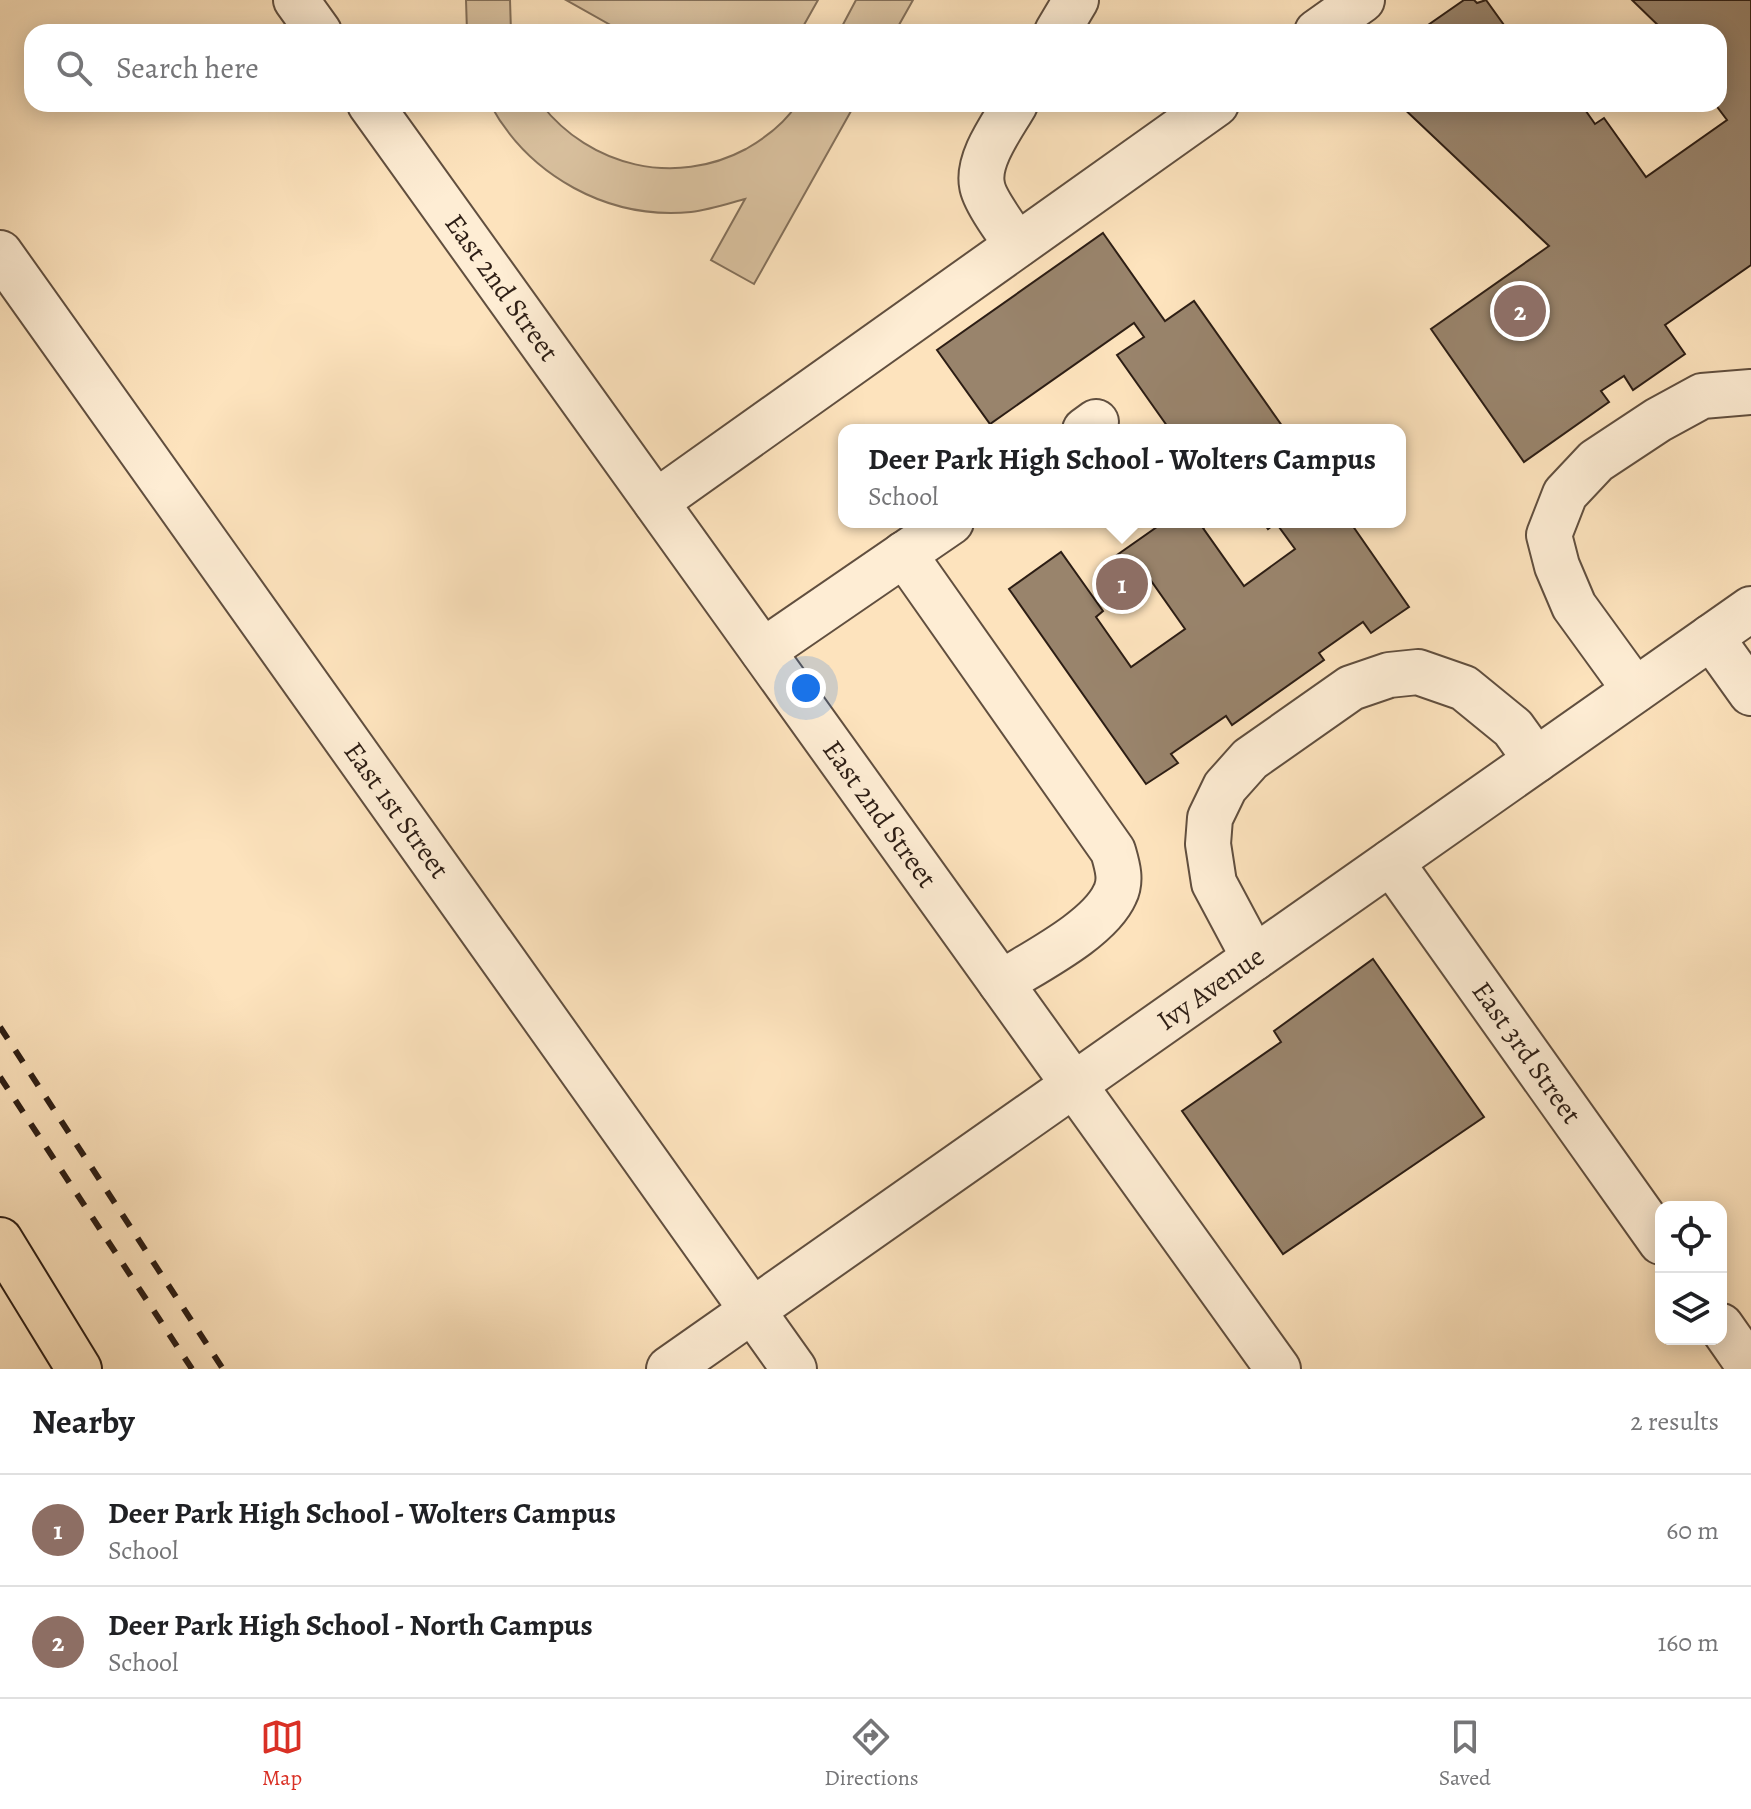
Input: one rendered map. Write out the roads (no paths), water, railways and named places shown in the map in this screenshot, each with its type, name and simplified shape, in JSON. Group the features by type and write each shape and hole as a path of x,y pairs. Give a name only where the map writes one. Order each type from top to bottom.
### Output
{"main road":[{"path":"0,1240 79,1369"}],"street":[{"path":"296,0 313,24"},
{"path":"1062,24 1076,0"},
{"path":"1328,24 1362,0"},
{"name":"East 2nd Street","path":"376,112 1278,1369"},
{"path":"1010,112 986,154 982,185 997,216 1017,245"},
{"path":"656,502 1205,112"},
{"name":"East 1st Street","path":"0,253 794,1369"},
{"path":"1635,690 1574,606 1557,566 1549,535 1565,494 1596,461 1658,420 1702,396 1751,392"},
{"path":"763,651 942,528"},
{"path":"904,554 1113,851 1119,871 1116,893 1102,912 1083,930 1001,983"},
{"name":"Ivy Avenue","path":"669,1369 1751,609"},
{"path":"1711,637 1751,693"},
{"path":"1254,958 1214,883 1208,844 1210,818 1225,787 1250,759 1351,688 1389,675 1418,672 1464,688 1513,728 1536,760"},
{"name":"East 3rd Street","path":"1391,862 1655,1234"},
{"path":"1727,1335 1751,1369"}],"railway":[{"path":"0,1027 223,1369"},
{"path":"0,1077 192,1369"}],"place":[{"name":"Deer Park High School - North Campus","path":"1520,311"},
{"name":"Deer Park High School - Wolters Campus","path":"1122,584"}]}
